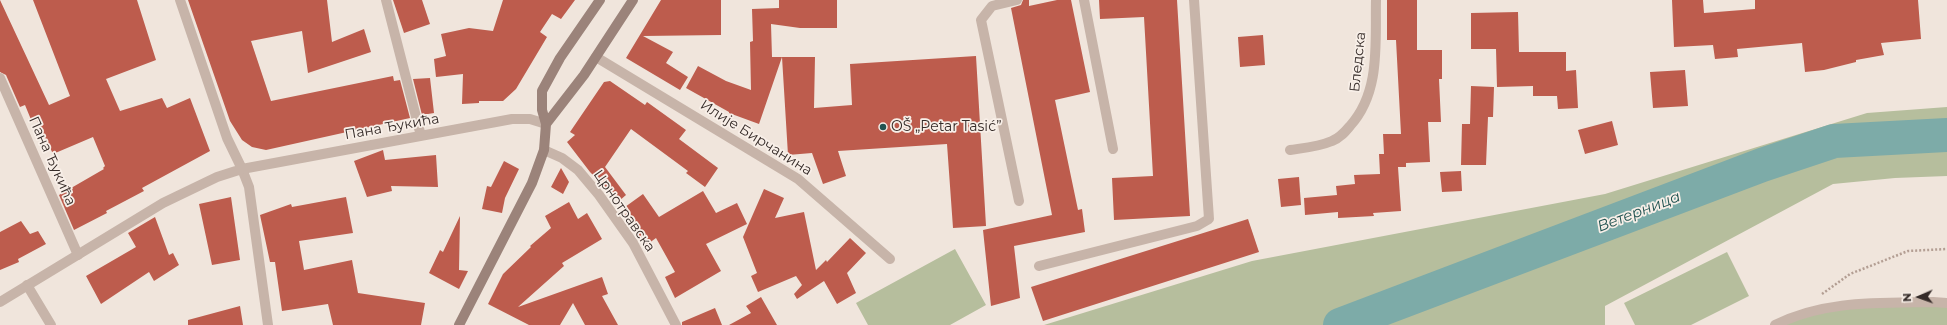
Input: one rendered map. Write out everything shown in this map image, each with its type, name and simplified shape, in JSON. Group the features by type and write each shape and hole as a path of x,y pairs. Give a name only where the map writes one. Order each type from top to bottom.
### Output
{"street":[{"path":"180,0 227,138 242,169 251,194 268,325"},
{"path":"386,0 422,136"},
{"path":"459,325 532,184 544,150 546,124 542,110 542,91 560,58 600,0"},
{"path":"546,124 596,57 633,0"},
{"path":"1017,0 992,6 980,20 1019,200"},
{"path":"1084,0 1113,149"},
{"path":"1039,266 1197,226 1209,219 1194,0"},
{"name":"Бледска","path":"1290,150 1318,145 1342,135 1356,120 1368,98 1375,54 1376,0"},
{"name":"Илије Бирчанина","path":"596,57 798,179 890,259"},
{"name":"Пана Ђукића","path":"0,78 78,255"},
{"name":"Пана Ђукића","path":"0,302 163,202 217,177 242,169 521,118 546,124"},
{"name":"Црнотравска","path":"544,150 562,158 572,166 599,195 633,243 676,325"},
{"path":"27,285 51,325"},
{"path":"1775,325 1810,311 1841,305 1933,302 1947,303"}],"path":[{"path":"1818,296 1850,274 1908,251 1947,249"}],"green space":[{"path":"1947,107 1947,176 1895,178 1833,184 1605,306 1605,325 1044,325 1252,261 1605,194 1867,113"},
{"path":"955,249 986,305 950,325 868,325 856,303"},
{"path":"1727,252 1749,296 1691,325 1635,325 1624,303"},
{"path":"1947,303 1947,325 1775,325 1810,311"}],"building":[{"path":"0,0 49,105 70,96 33,0 137,0 156,60 106,79 120,111 162,98 167,108 190,98 210,151 142,188 144,191 106,211 107,213 74,230 59,195 104,169 103,168 105,166 93,137 53,154 37,120 32,122 25,105 20,107 6,75 0,72"},
{"path":"188,0 327,0 332,42 364,29 371,52 308,73 302,31 251,41 271,101 393,76 394,81 400,80 410,118 266,150 252,147 242,140 230,121"},
{"path":"393,0 422,0 430,24 404,33"},
{"path":"503,0 575,0 561,19 552,14 540,32 547,37 516,89 503,101 479,101 479,103 462,104 463,74 436,77 434,59 446,56 441,34 469,28 493,31"},
{"path":"661,0 721,0 721,35 643,36 673,52 666,63 688,77 680,90 626,58"},
{"path":"779,0 837,0 837,28 800,28 771,24 772,57 782,57 759,124 729,113 686,88 698,66 726,81 751,90 750,42 753,41 752,9 779,8"},
{"path":"1023,0 1029,0 1029,6 1057,0 1071,0 1090,92 1055,100 1078,210 1082,209 1085,232 1014,246 1020,298 991,306 983,230 1052,215 1011,8 1021,5"},
{"path":"1099,0 1177,0 1190,216 1114,220 1112,178 1153,176 1144,17 1100,19"},
{"path":"1387,0 1417,0 1417,50 1442,50 1442,79 1439,79 1441,122 1428,122 1430,162 1406,163 1406,167 1398,167 1401,211 1373,213 1374,216 1338,218 1338,212 1305,215 1304,198 1337,195 1336,186 1355,184 1354,175 1380,174 1379,154 1384,154 1383,134 1401,134 1396,40 1387,40"},
{"path":"1672,0 1703,0 1704,13 1755,9 1755,0 1918,0 1921,39 1881,43 1884,55 1856,60 1856,62 1824,70 1805,72 1802,43 1737,49 1738,57 1715,59 1713,45 1674,47"},
{"path":"1518,12 1519,52 1566,52 1566,71 1576,70 1578,108 1558,109 1557,96 1533,96 1533,86 1497,87 1496,49 1471,49 1471,13"},
{"path":"1263,35 1265,65 1240,67 1238,37"},
{"name":"OŠ „Petar Tasić”","path":"976,56 986,226 953,228 947,144 838,151 846,176 823,184 812,153 788,155 782,57 815,57 814,108 852,105 850,64"},
{"path":"1685,70 1688,106 1653,108 1650,72"},
{"path":"430,78 434,113 422,115 413,79"},
{"path":"610,81 645,105 647,102 686,130 679,139 718,168 705,187 686,173 688,171 631,129 605,167 626,195 619,201 590,172 567,142 575,135 570,132 604,82"},
{"path":"1471,86 1494,87 1493,117 1488,117 1486,165 1461,165 1462,124 1470,124"},
{"path":"1612,121 1618,145 1585,154 1578,130"},
{"path":"383,150 385,160 436,155 438,187 391,186 392,191 367,197 354,161"},
{"path":"504,161 519,169 505,198 502,213 482,209 487,186 491,187"},
{"path":"561,168 569,182 563,194 551,187"},
{"path":"1461,171 1462,191 1442,192 1440,172"},
{"path":"1299,177 1301,205 1281,207 1278,179"},
{"path":"764,189 784,198 775,218 804,212 816,270 826,260 827,262 850,238 866,253 847,273 856,293 837,304 824,281 797,299 794,294 802,285 796,276 758,292 751,276 757,273 743,237"},
{"path":"703,191 716,213 737,203 747,224 706,244 721,271 675,298 665,277 675,272 656,238 645,246 624,216 629,210 625,207 643,194 659,217"},
{"path":"231,197 240,260 212,265 199,204"},
{"path":"346,197 353,233 299,241 304,270 352,260 358,293 425,303 421,325 333,325 328,304 282,311 275,262 270,262 260,215 291,204 292,207"},
{"path":"569,202 578,219 587,213 602,239 562,263 564,266 518,307 602,277 608,294 602,296 618,325 585,325 573,303 560,325 529,325 488,304 503,274 531,247 530,246 551,228 545,216"},
{"path":"460,216 459,270 468,271 459,289 429,273 440,250 443,252"},
{"path":"155,217 169,255 173,253 179,265 154,281 149,272 101,304 86,276 136,247 128,233"},
{"path":"1248,219 1259,252 1043,321 1031,287"},
{"path":"21,221 30,234 38,231 46,244 18,259 19,262 0,270 0,232"},
{"path":"761,297 777,325 729,325 751,313 746,306"},
{"path":"240,306 243,325 188,325 188,320"},
{"path":"715,308 722,325 682,325 682,322"}],"waterway":[{"name":"Ветерница","path":"1340,325 1762,165 1834,141 1947,135"}],"place":[{"name":"OŠ „Petar Tasić”","path":"883,127"}]}
